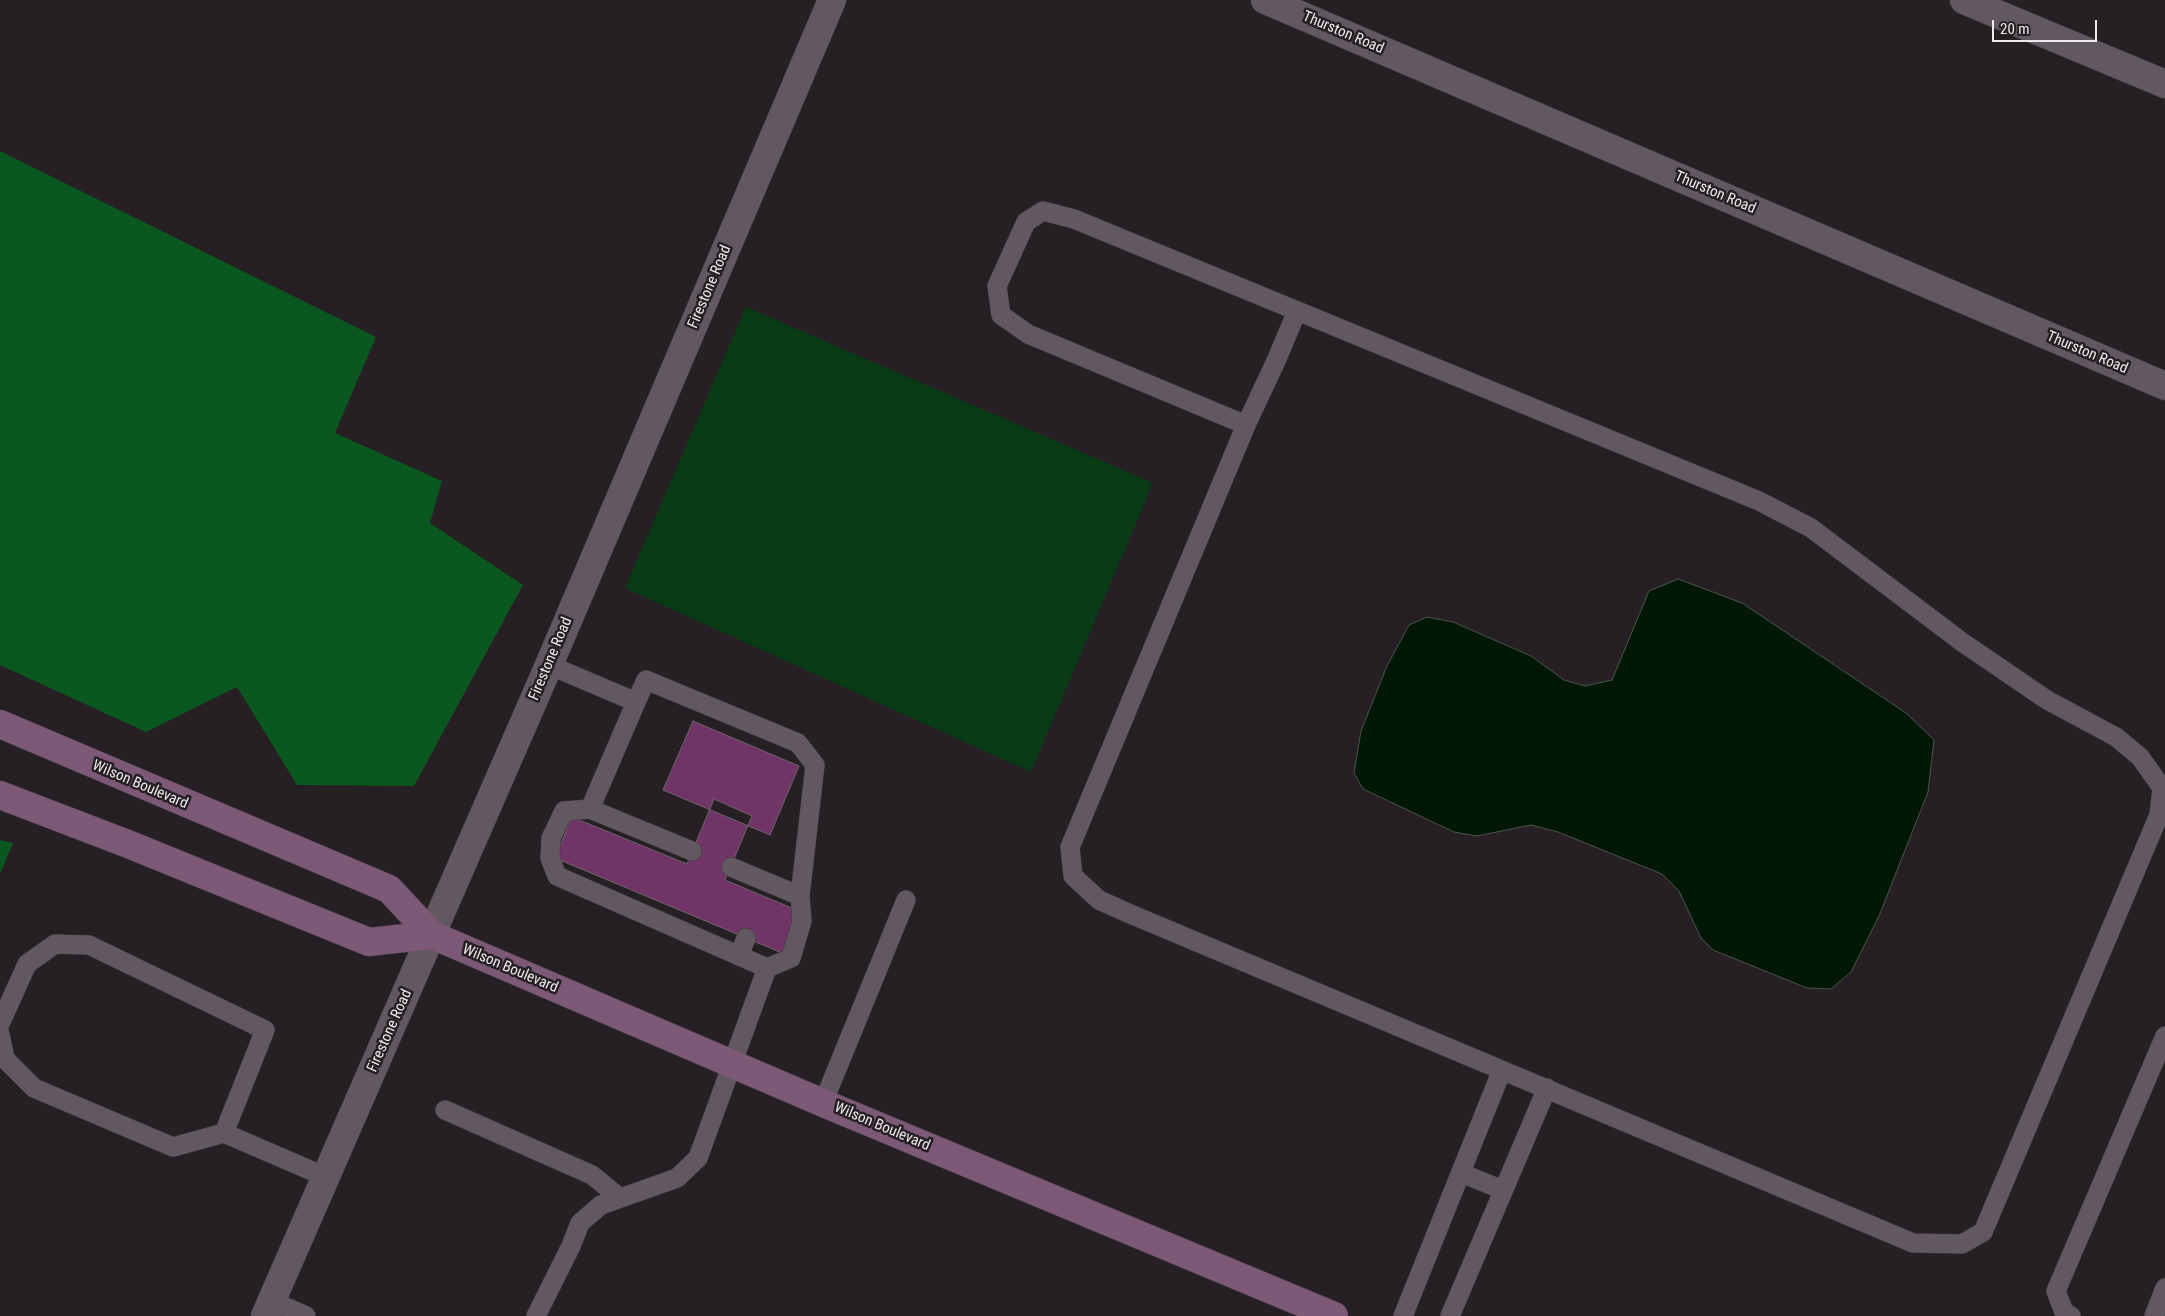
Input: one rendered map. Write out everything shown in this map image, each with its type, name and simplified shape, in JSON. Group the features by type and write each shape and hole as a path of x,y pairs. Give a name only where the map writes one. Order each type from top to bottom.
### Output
{"main road":[{"name":"Wilson Boulevard","path":"0,724 388,889 432,936 823,1103 1334,1316"},
{"name":"Wilson Boulevard","path":"0,795 128,844 369,942 432,936"}],"street":[{"name":"Firestone Road","path":"269,1308 549,665 832,0"},
{"name":"Thurston Road","path":"1265,0 2165,386"},
{"path":"1964,0 2165,84"}],"lane":[{"path":"1246,425 1028,334 1001,315 997,286 1026,222 1043,211 1074,219 1759,501 1811,528 1962,642 2046,700 2116,737 2140,757 2162,788 2159,815 1984,1232 1962,1244 1913,1243 1128,913 1099,900 1073,876 1070,847 1246,425 1297,311"},
{"path":"549,665 636,702"},
{"path":"597,816 636,702 646,680 798,743 815,765 800,896 802,921 791,958 767,968 739,956 652,908 575,876 557,876 550,858 551,838 564,811 597,816 638,836 681,852"},
{"path":"731,867 765,889 800,896"},
{"path":"823,1103 906,900"},
{"path":"739,956 746,938"},
{"path":"0,1024 27,964 55,944 89,945 264,1030 224,1133"},
{"path":"536,1316 571,1246 580,1223 601,1205 677,1178 698,1158 767,968"},
{"path":"0,1034 5,1059 34,1088 174,1148 224,1133 326,1177"},
{"path":"2071,1316 2064,1312 2056,1292 2165,1036"},
{"path":"1403,1316 1502,1070"},
{"path":"1450,1316 1547,1088"},
{"path":"444,1110 592,1174 620,1198"},
{"path":"1461,1173 1503,1190"},
{"path":"2154,1316 2165,1288"},
{"path":"269,1308 306,1316"}],"green space":[{"path":"0,151 376,337 335,433 442,481 430,523 523,585 414,786 297,785 237,687 146,732 0,665"},
{"path":"746,307 1153,483 1031,772 625,588"},
{"path":"0,840 13,843 0,874"}],"shaded area":[{"path":"1678,579 1742,603 1906,713 1934,740 1928,792 1879,916 1851,972 1831,989 1807,988 1713,950 1701,938 1679,891 1662,874 1558,832 1531,825 1477,836 1454,832 1363,789 1354,773 1361,731 1387,666 1409,625 1427,617 1453,622 1531,656 1564,680 1585,686 1612,680 1649,591"}],"building":[{"path":"693,721 799,766 770,835 663,790"},
{"path":"714,799 752,816 725,880 799,911 782,953 555,858 572,817 687,864"}]}
